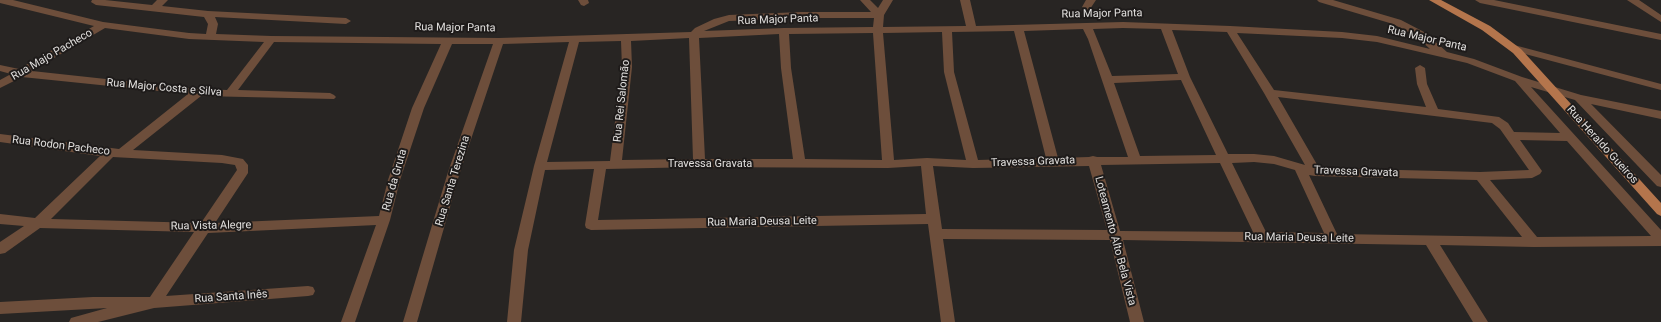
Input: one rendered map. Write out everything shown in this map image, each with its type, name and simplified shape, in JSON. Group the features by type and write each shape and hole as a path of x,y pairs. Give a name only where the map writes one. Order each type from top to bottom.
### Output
{"main road":[{"name":"Rua Heraldo Gueiros","path":"1434,0 1486,28 1515,49 1552,88 1661,211"}],"street":[{"name":"Rua Major Panta","path":"1,0 103,25 144,31 189,36 271,39 499,41 626,38 784,31 1087,26 1165,26 1362,37 1481,64 1518,79 1552,88 1579,98 1661,116"},
{"path":"154,8 163,0"},
{"path":"865,0 878,15"},
{"path":"888,0 878,15 888,164"},
{"path":"965,0 972,29"},
{"path":"1322,0 1397,22 1420,34 1444,55"},
{"path":"1480,0 1661,37"},
{"path":"1632,0 1661,19"},
{"path":"96,2 208,14 346,21"},
{"path":"208,14 213,24 210,36"},
{"path":"699,163 694,35 699,30 718,21 729,18 801,15 878,15"},
{"name":"Rua Majo Pacheco","path":"0,86 103,25"},
{"path":"1087,26 1135,159"},
{"path":"1165,26 1185,77 1262,237"},
{"path":"1018,28 1052,161"},
{"path":"947,29 946,50 949,72 973,164"},
{"path":"1230,29 1270,93 1315,172"},
{"path":"784,31 786,68 800,164"},
{"name":"Rua Rei Salomão","path":"615,165 627,67 626,38"},
{"path":"230,93 271,39"},
{"path":"514,322 521,250 540,166 575,39"},
{"name":"Rua da Gruta","path":"348,322 384,220 394,180 418,108 448,40"},
{"name":"Rua Santa Terezina","path":"410,322 454,172 499,41"},
{"path":"1515,49 1661,87"},
{"name":"Rua Major Costa e Silva","path":"0,68 20,73 198,92 330,97"},
{"path":"1420,68 1422,84 1434,112"},
{"path":"1107,80 1185,77"},
{"path":"1518,79 1661,240"},
{"path":"0,249 38,223 84,180 116,153 198,92"},
{"path":"1270,93 1495,120 1500,123 1511,136"},
{"path":"1579,98 1661,183"},
{"name":"Travessa Gravata","path":"540,166 699,163 888,164 927,162 973,164 1135,159 1254,158 1274,160 1315,172 1480,176 1532,174 1536,171 1511,136"},
{"name":"Rua Heraldo Gueiros","path":"1511,136 1571,137"},
{"name":"Rua Rodon Pacheco","path":"0,138 116,153"},
{"path":"76,322 154,302 243,170 242,165 239,162 222,159 116,153"},
{"name":"Loteamento Alto Bela Vista","path":"1093,160 1115,236 1137,322"},
{"path":"927,162 933,219 948,322"},
{"name":"Rua Maria Deusa Leite","path":"601,165 591,225 933,219"},
{"path":"1300,168 1333,238"},
{"path":"1480,176 1534,242"},
{"name":"Rua Vista Alegre","path":"0,219 38,223 205,228 384,220"},
{"name":"Rua Maria Deusa Leite","path":"936,234 1262,237 1534,242 1661,240"},
{"path":"1430,241 1481,322"},
{"name":"Rua Santa Inês","path":"0,308 93,303 154,302 308,291"}]}
